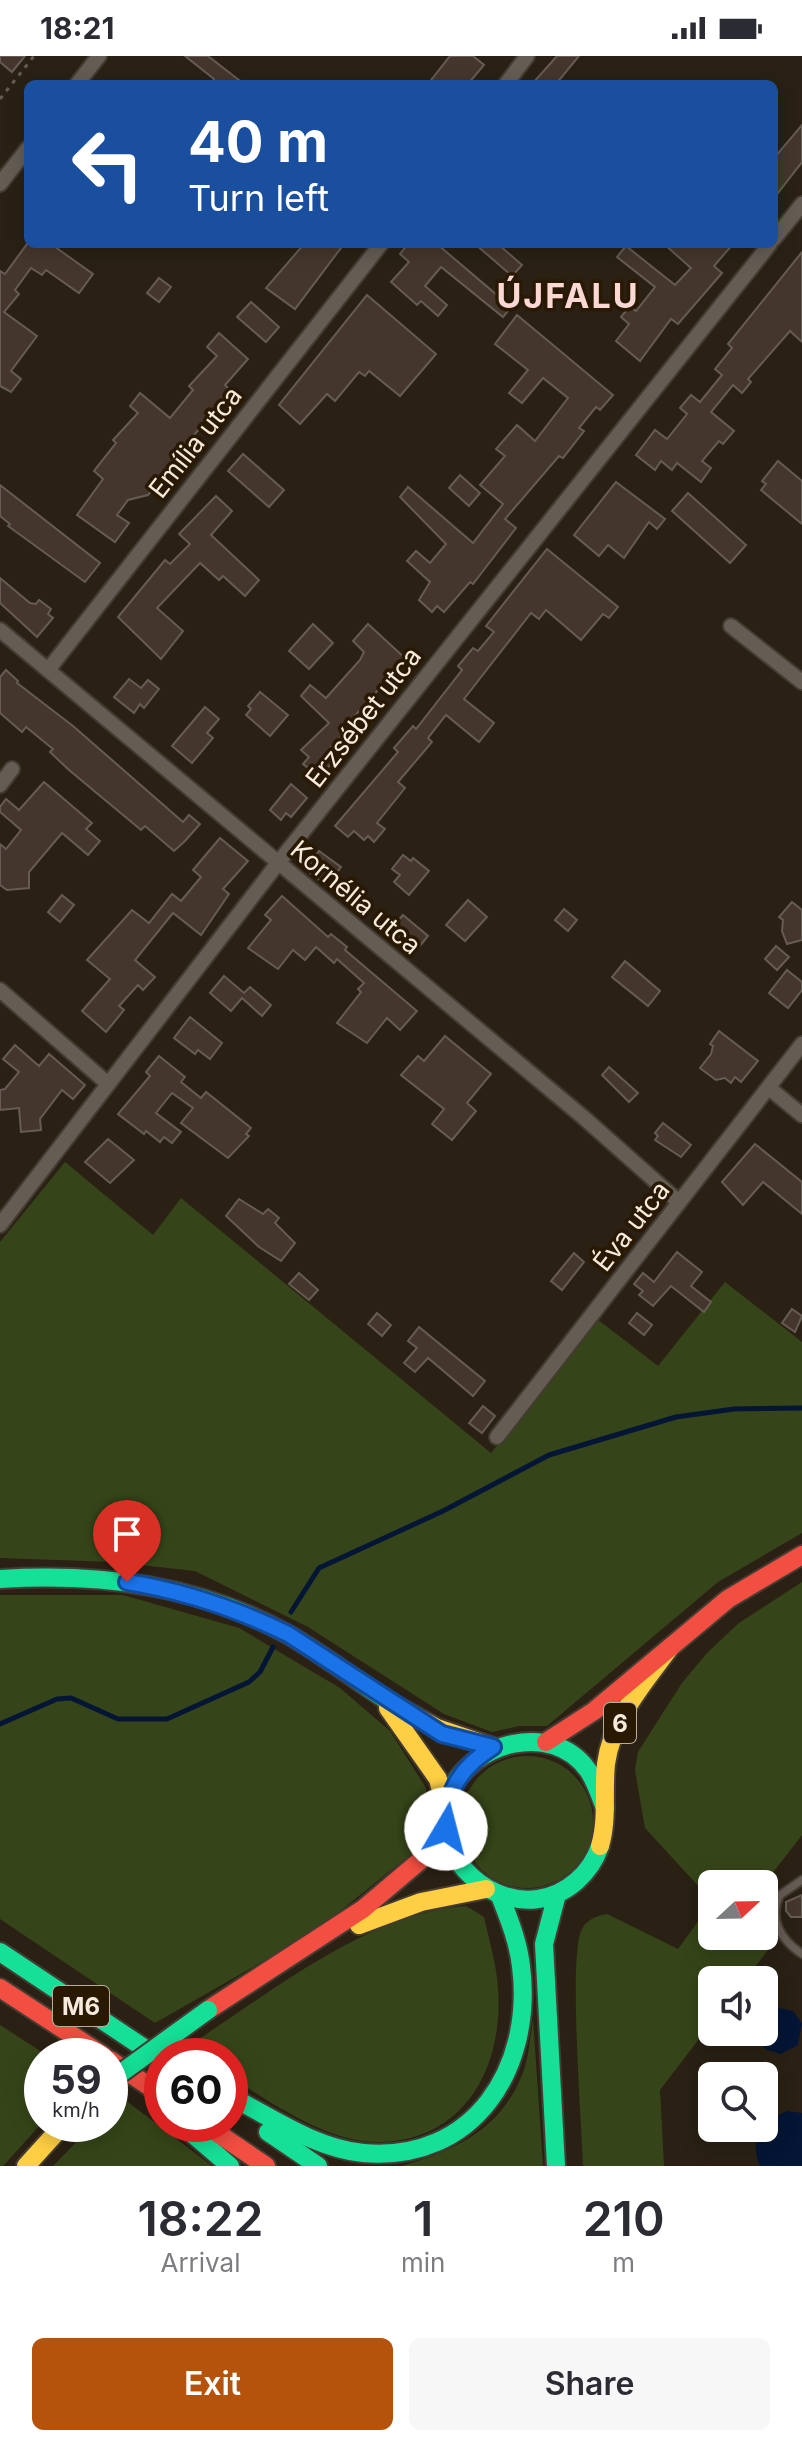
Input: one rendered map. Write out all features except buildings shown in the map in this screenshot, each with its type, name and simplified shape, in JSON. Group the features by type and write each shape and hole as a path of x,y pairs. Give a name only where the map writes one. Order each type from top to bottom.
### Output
{"main road":[{"name":"6","path":"546,1742 594,1711 728,1599 802,1555"},
{"path":"0,1579 69,1575 108,1579 199,1598 288,1634 379,1696 442,1734 493,1747"},
{"name":"6","path":"557,1894 577,1882 598,1855 605,1832 610,1746 631,1703 669,1649"},
{"path":"248,2105 322,2143 361,2153 412,2151 442,2141 463,2129 485,2109 506,2079 522,2025 522,1969 493,1892 462,1867 448,1837 447,1811 438,1779 379,1696"},
{"path":"447,1811 461,1772 493,1747 514,1740 546,1742"},
{"name":"6","path":"546,1742 561,1748 586,1766 602,1793 605,1808"},
{"path":"128,2068 208,2010 325,1939 389,1892 448,1837"},
{"path":"325,1939 391,1911 456,1892 493,1892 528,1900 557,1894 544,1944 556,2166"},
{"name":"M6","path":"0,1952 144,2048"},
{"name":"M6","path":"0,1988 76,2038"},
{"name":"M6","path":"128,2072 144,2082"},
{"path":"141,2080 144,2084"},
{"path":"248,2118 318,2166"},
{"path":"26,2166 48,2142"},
{"path":"202,2142 230,2166"},
{"path":"231,2142 266,2166"}],"street":[{"path":"80,80 99,56"},
{"path":"509,80 527,56"},
{"path":"0,184 24,153"},
{"name":"Erzsébet utca","path":"778,234 802,204"},
{"name":"Emília utca","path":"48,670 378,248"},
{"name":"Erzsébet utca","path":"0,1225 278,863 767,248"},
{"path":"731,626 802,682"},
{"name":"Kornélia utca","path":"0,630 583,1117 679,1202"},
{"path":"0,785 12,769"},
{"path":"0,990 107,1083"},
{"name":"Éva utca","path":"497,1437 802,1044"},
{"path":"769,1088 802,1115"}],"lane":[{"path":"802,1880 780,1895 775,1916 784,1938 802,1954"}],"path":[{"path":"0,99 34,56"}],"green space":[{"path":"65,1162 153,1235 181,1198 491,1453 597,1319 658,1366 725,1282 802,1342 802,1533 718,1582 547,1726 519,1726 492,1732 444,1714 308,1627 195,1571 113,1562 0,1558 0,1242"},
{"path":"802,1582 802,1835 775,1870 698,1870 698,1886 645,1828 635,1770 638,1752 682,1683 707,1653 739,1623"},
{"path":"0,1595 123,1595 239,1628 340,1688 390,1731 426,1788 429,1833 416,1850 314,1932 155,2023 0,1919"},
{"path":"527,1756 552,1761 574,1775 588,1797 593,1822 588,1847 574,1869 552,1883 527,1888 502,1883 480,1869 466,1847 461,1822 466,1797 480,1775 502,1761"},
{"path":"466,1906 484,1917 496,1971 499,2002 490,2061 478,2086 461,2109 439,2126 412,2137 380,2142 340,2136 301,2120 248,2088 248,2038 200,2038 354,1940 429,1912"},
{"path":"607,1914 678,1949 698,1922 698,1950 768,1950 756,1966 698,1966 698,2040 660,2090 664,2166 583,2166 576,2005 578,1945 582,1929 589,1920"},
{"path":"533,2019 543,2166 401,2166 457,2145 473,2136 502,2110 524,2068"},
{"path":"0,2025 24,2040 25,2142 0,2166"},
{"path":"128,2102 144,2114 144,2142 180,2142 212,2166 53,2166 76,2142 128,2142"}],"water":[{"path":"778,2008 793,2011 802,2023 798,2045 781,2054 763,2046 778,2046"},
{"path":"787,2111 802,2113 802,2166 760,2166 757,2142 778,2142 778,2116"}],"waterway":[{"path":"291,1612 319,1568 443,1511 549,1455 676,1417 734,1409 802,1408"},
{"path":"0,1724 57,1699 71,1698 118,1719 167,1719 249,1682 260,1672 273,1647"}],"traffic: fast":[{"path":"0,1579 112,1581 149,1586 220,1604 289,1635 385,1699"},
{"path":"600,1846 591,1865 568,1888 549,1897 517,1899 480,1883 464,1869 446,1833 445,1813 450,1792 461,1775 476,1761 494,1750 534,1742 554,1745 572,1754 590,1773 605,1808"},
{"path":"556,2166 544,1944 557,1894"},
{"path":"248,2106 311,2139 363,2153 402,2152 436,2142 465,2125 488,2102 506,2073 517,2040 522,2004 521,1966 500,1896"},
{"path":"0,1952 144,2048"},
{"path":"128,2068 208,2010"},
{"path":"268,2132 318,2166"},
{"path":"202,2142 230,2166"}],"traffic: slow":[{"path":"600,1846 609,1748 630,1703 669,1649"},
{"path":"385,1699 437,1728 493,1747"},
{"path":"388,1708 438,1779 446,1810"},
{"path":"359,1925 421,1902 486,1889"},
{"path":"26,2166 48,2142"}],"traffic: jam":[{"path":"546,1742 594,1711 728,1599 802,1555"},
{"path":"208,2010 363,1909 448,1837"},
{"path":"0,1988 76,2038"},
{"path":"128,2072 144,2083"},
{"path":"231,2142 266,2166"}],"district":[{"name":"ÚJFALU","path":"568,295"}],"route":[{"path":"127,1582 178,1592 263,1622 288,1634 379,1696 442,1734 493,1747 476,1757 461,1772 451,1791 446,1829"}]}
